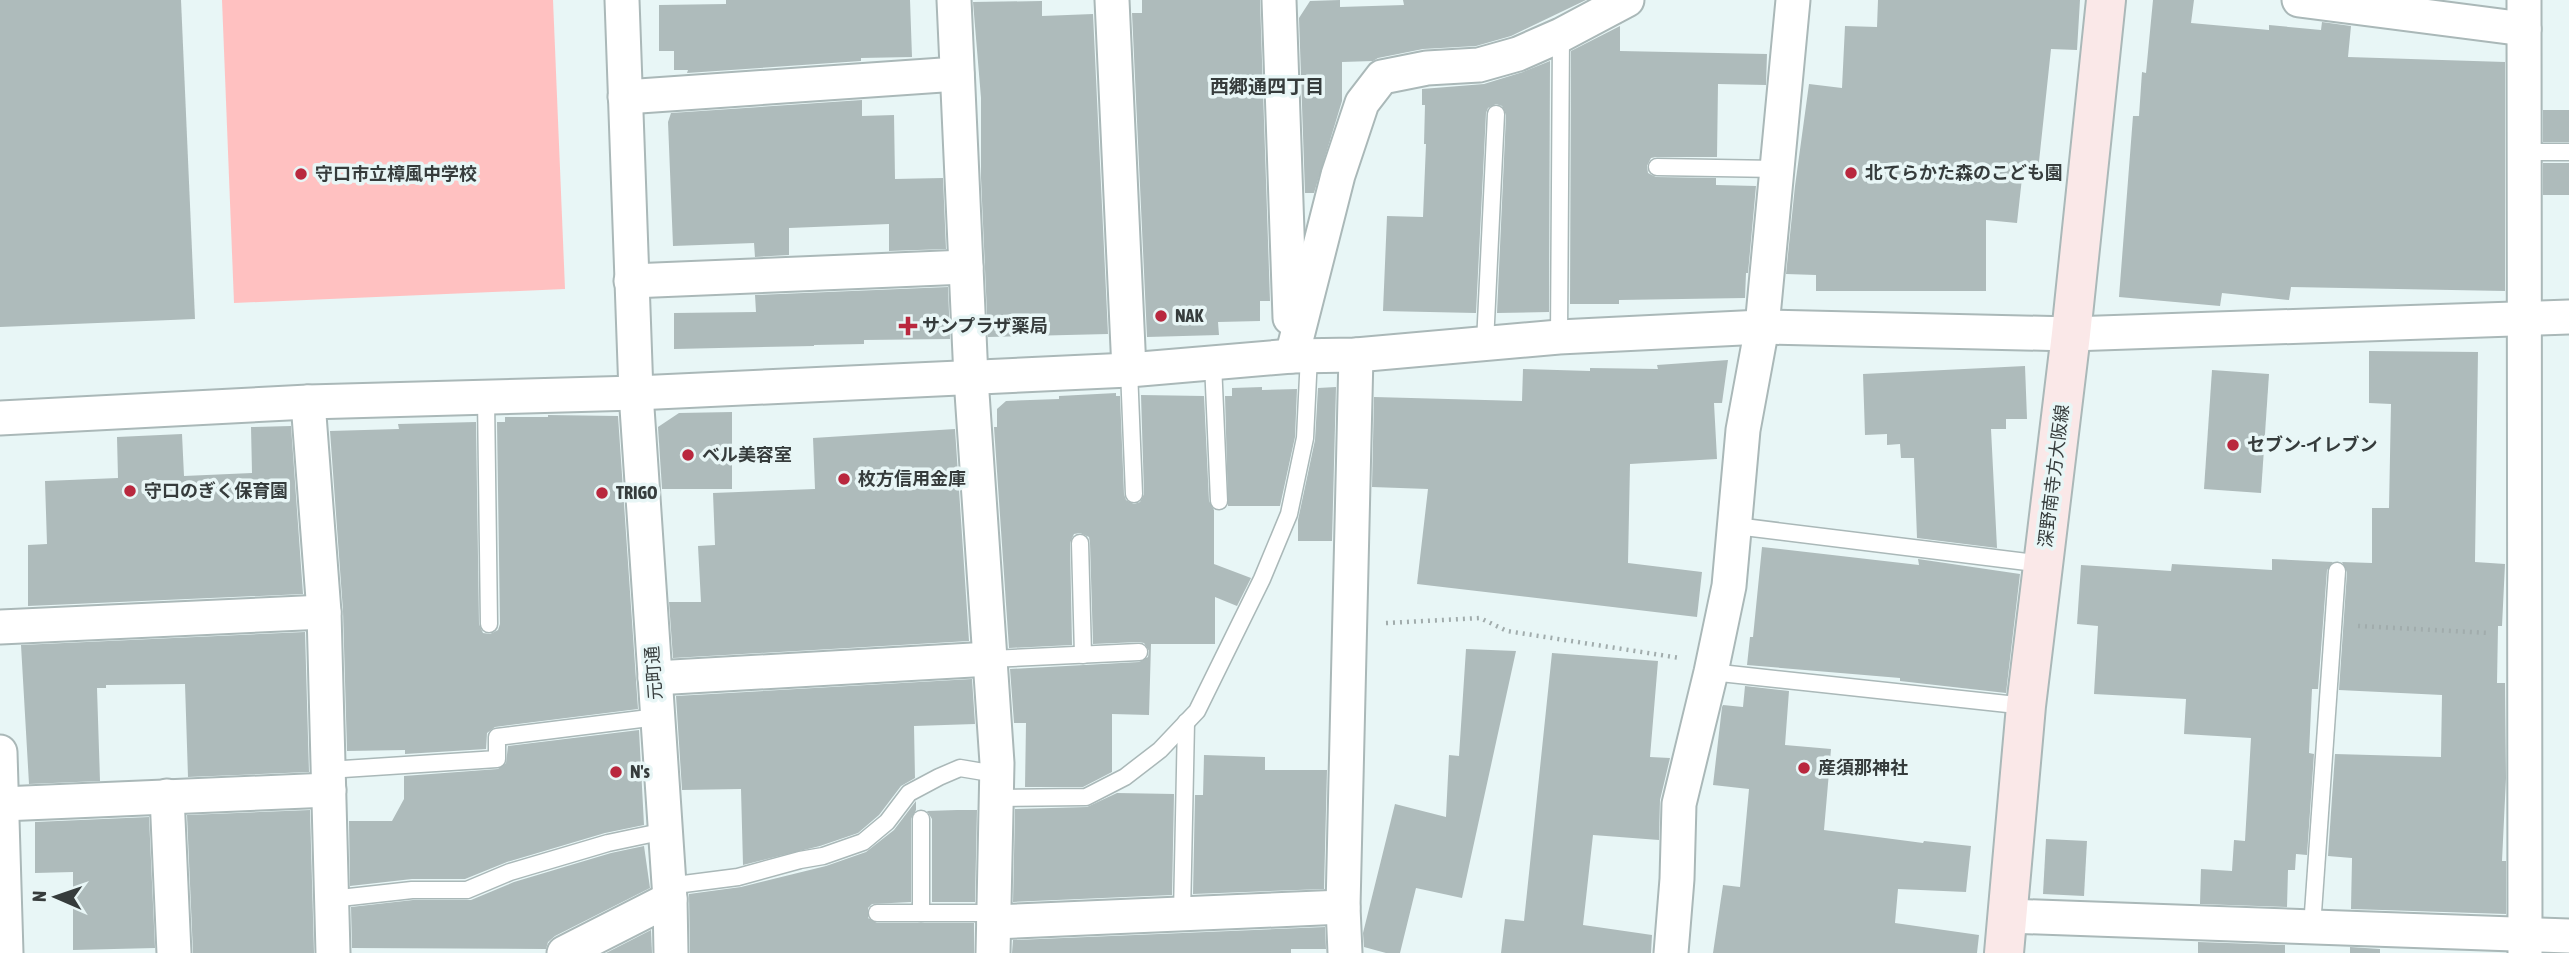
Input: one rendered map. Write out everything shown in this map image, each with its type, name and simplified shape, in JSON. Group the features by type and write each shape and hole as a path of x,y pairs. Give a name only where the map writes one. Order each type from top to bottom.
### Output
{"main road":[{"name":"深野南寺方大阪線","path":"2004,953 2026,706 2071,334 2106,0"}],"street":[{"name":"元町通","path":"622,0 636,393 671,953"},
{"path":"954,0 971,378 996,786 994,929 1182,914 1343,907"},
{"path":"1112,0 1129,370"},
{"path":"1279,0 1301,356"},
{"path":"1671,953 1679,804 1729,586 1743,430 1762,327 1793,0"},
{"path":"2299,0 2524,15 2524,944"},
{"path":"1301,356 1338,175 1363,103 1382,77 1427,68 1479,65 1518,54 1561,35 1619,3"},
{"path":"625,97 957,74"},
{"path":"631,281 966,267"},
{"path":"0,418 308,402 636,393 1129,370 1301,356 1356,355 1559,337 1762,327 2071,334 2569,317"},
{"path":"1345,953 1343,907 1356,355"},
{"path":"308,402 324,612 333,953"},
{"path":"0,627 324,612"},
{"path":"655,678 990,659"},
{"path":"0,752 6,953"},
{"path":"2,804 167,796 329,780"},
{"path":"167,796 174,953"},
{"path":"564,953 669,893"},
{"path":"2008,916 2312,926 2524,944 2569,936"}],"lane":[{"path":"1559,337 1561,35"},
{"path":"1485,343 1496,114"},
{"path":"2524,152 2569,152"},
{"path":"1657,167 1777,169"},
{"path":"669,893 822,856 863,842 887,822 909,793 960,768 996,786 1086,797 1125,777 1160,750 1197,712 1262,579 1289,514 1305,438 1301,356"},
{"path":"1213,363 1219,501"},
{"path":"1129,370 1134,494"},
{"path":"486,398 489,624"},
{"path":"1736,526 2043,564"},
{"path":"1080,543 1083,655"},
{"path":"2312,926 2337,570"},
{"path":"990,659 1139,652"},
{"path":"1712,667 2026,706"},
{"path":"329,780 497,759 497,737 657,717"},
{"path":"1182,914 1186,722"},
{"path":"921,819 922,913"},
{"path":"331,899 412,890 467,890 510,872 608,843 665,831"},
{"path":"877,913 922,913 994,929"}],"path":[{"path":"1350,625 1479,618 1507,631 1712,667"},
{"path":"2333,625 2525,634"}],"shaded area":[{"path":"222,0 553,0 565,289 234,303"}],"building":[{"path":"0,0 181,0 195,319 0,327"},
{"path":"726,0 910,0 912,57 861,58 861,61 687,73 688,70 674,70 674,51 659,51 659,5 726,4"},
{"path":"1142,0 1260,0 1270,301 1260,301 1260,321 1218,322 1219,335 1147,337 1132,13 1142,13"},
{"path":"1340,0 1340,7 1404,5 1403,0 1586,0 1511,36 1476,46 1423,49 1373,61 1342,62 1342,101 1314,193 1305,193 1299,18 1310,1"},
{"path":"1878,0 2080,0 2077,50 2051,49 2038,171 2023,169 2017,223 1986,220 1986,291 1816,291 1816,275 1786,274 1809,84 1842,88 1845,26 1877,27"},
{"path":"2153,0 2194,0 2191,23 2269,30 2269,25 2321,30 2322,22 2351,26 2348,57 2505,62 2505,291 2291,287 2289,300 2222,293 2220,306 2119,297 2133,116 2139,116 2142,72 2146,73"},
{"path":"1042,1 1042,16 1093,14 1108,334 988,337 981,178 981,98 973,2"},
{"path":"1620,26 1620,51 1767,54 1766,85 1718,84 1717,157 1656,157 1651,158 1647,166 1648,173 1656,177 1716,178 1716,185 1756,186 1745,298 1619,300 1619,304 1570,304 1571,51"},
{"path":"1550,61 1549,312 1497,313 1506,115 1502,106 1496,104 1488,108 1486,113 1476,313 1383,311 1387,216 1423,217 1426,144 1422,89 1484,84"},
{"path":"862,100 862,116 894,115 895,179 943,178 946,249 889,251 889,224 789,228 789,255 755,257 754,243 673,246 668,122 671,113"},
{"path":"2543,110 2569,110 2569,142 2543,142"},
{"path":"2543,163 2569,163 2569,195 2543,195"},
{"path":"948,287 950,339 864,340 864,344 674,349 674,313 756,312 755,295"},
{"path":"2369,351 2478,352 2475,562 2505,564 2502,626 2498,626 2497,683 2505,683 2506,778 2502,861 2506,861 2506,914 2351,909 2352,858 2328,856 2335,754 2441,757 2442,695 2339,690 2347,572 2342,562 2372,563 2372,508 2389,508 2391,404 2369,403"},
{"path":"1728,360 1722,403 1714,403 1717,459 1630,464 1628,563 1702,572 1697,617 1417,584 1428,489 1372,487 1374,397 1522,401 1523,369 1658,369 1657,365"},
{"path":"2025,366 2027,419 2006,419 2006,429 1991,429 1997,548 1917,538 1914,458 1901,458 1900,444 1887,445 1887,434 1865,435 1863,374"},
{"path":"2212,370 2269,374 2261,493 2204,489"},
{"path":"1262,387 1262,390 1297,389 1295,437 1280,506 1228,506 1225,396 1232,396 1232,388"},
{"path":"1336,387 1332,541 1298,541 1298,520 1315,440 1318,388"},
{"path":"1116,393 1116,396 1120,396 1124,494 1126,500 1134,504 1140,502 1144,494 1141,395 1204,396 1209,501 1214,510 1214,564 1251,578 1237,606 1215,597 1215,644 1151,644 1149,715 1112,714 1112,772 1083,787 1025,787 1026,723 1014,723 1010,669 1139,662 1148,657 1149,651 1144,643 1139,642 1093,644 1090,543 1089,537 1080,533 1074,534 1070,543 1072,645 1009,648 994,427 997,427 997,409 1006,401"},
{"path":"732,412 732,489 662,489 658,427 679,413"},
{"path":"618,416 638,709 495,727 487,733 486,749 405,754 405,750 347,751 343,611 330,431 399,429 398,424 476,422 479,624 483,633 490,634 498,630 500,624 497,422 505,422 505,417"},
{"path":"291,426 303,594 28,606 28,545 47,544 45,481 118,478 117,437 182,434 184,476 252,473 251,427"},
{"path":"955,429 969,641 673,658 669,602 701,602 698,546 715,545 713,493 815,489 813,438"},
{"path":"1762,547 1919,565 1918,559 2020,574 2006,693 1900,681 1900,678 1747,665 1750,637 1753,637"},
{"path":"2272,559 2333,562 2327,570 2318,689 2312,689 2309,753 2314,754 2307,855 2296,854 2295,870 2288,870 2287,907 2200,904 2201,869 2232,871 2234,840 2245,841 2251,738 2184,734 2186,699 2094,694 2098,626 2077,624 2081,565 2171,571 2172,564 2272,570"},
{"path":"305,632 309,772 188,777 185,684 106,685 106,688 97,688 100,781 29,784 21,645"},
{"path":"1466,649 1516,651 1462,898 1416,888 1400,953 1386,953 1364,947 1363,933 1395,804 1446,817 1449,755 1459,756"},
{"path":"1552,653 1658,661 1650,757 1670,758 1660,800 1659,840 1593,835 1583,925 1652,935 1651,953 1501,953 1505,919 1524,921"},
{"path":"972,679 975,724 914,726 915,778 901,786 879,815 858,833 820,846 743,865 741,789 682,790 676,696"},
{"path":"1745,686 1789,691 1785,745 1831,749 1824,830 1923,843 1971,846 1966,892 1898,889 1895,923 1979,935 1977,953 1713,953 1723,885 1740,887 1749,789 1713,785 1722,707 1743,707"},
{"path":"639,730 644,825 605,833 507,862 465,879 412,879 350,886 349,821 392,821 404,799 404,776 498,769 506,763 508,746"},
{"path":"1204,755 1265,757 1265,770 1327,770 1324,889 1193,894 1195,795 1203,795"},
{"path":"1117,793 1174,794 1172,895 1013,902 1015,809 1087,807"},
{"path":"916,801 916,810 911,819 911,902 872,904 868,908 868,918 877,923 974,923 974,953 690,953 689,894 741,887 826,866 866,852 894,830"},
{"path":"310,810 314,953 193,953 187,815"},
{"path":"977,810 975,902 932,902 932,819 927,811"},
{"path":"149,817 155,948 73,950 73,872 35,873 35,822"},
{"path":"2046,839 2087,841 2084,896 2043,894"},
{"path":"644,846 650,888 555,936 548,942 546,949 352,948 351,907 413,900 471,900 514,882"},
{"path":"1325,927 1326,949 1291,949 1291,953 1012,953 1013,940"},
{"path":"651,930 652,953 606,953"},
{"path":"2198,942 2285,945 2285,953 2198,953"},
{"path":"2350,947 2380,949 2380,953 2350,953"}],"place":[{"name":"北てらかた森のこども園","path":"1851,173"},
{"name":"守口市立樟風中学校","path":"301,174"},
{"name":"NAK","path":"1161,316"},
{"name":"サンプラザ薬局","path":"908,326"},
{"name":"セブン-イレブン","path":"2233,445"},
{"name":"ベル美容室","path":"688,455"},
{"name":"枚方信用金庫","path":"844,479"},
{"name":"守口のぎく保育園","path":"130,491"},
{"name":"TRIGO","path":"602,493"},
{"name":"産須那神社","path":"1804,768"},
{"name":"N's","path":"616,772"}],"district":[{"name":"西郷通四丁目","path":"1267,86"}]}
